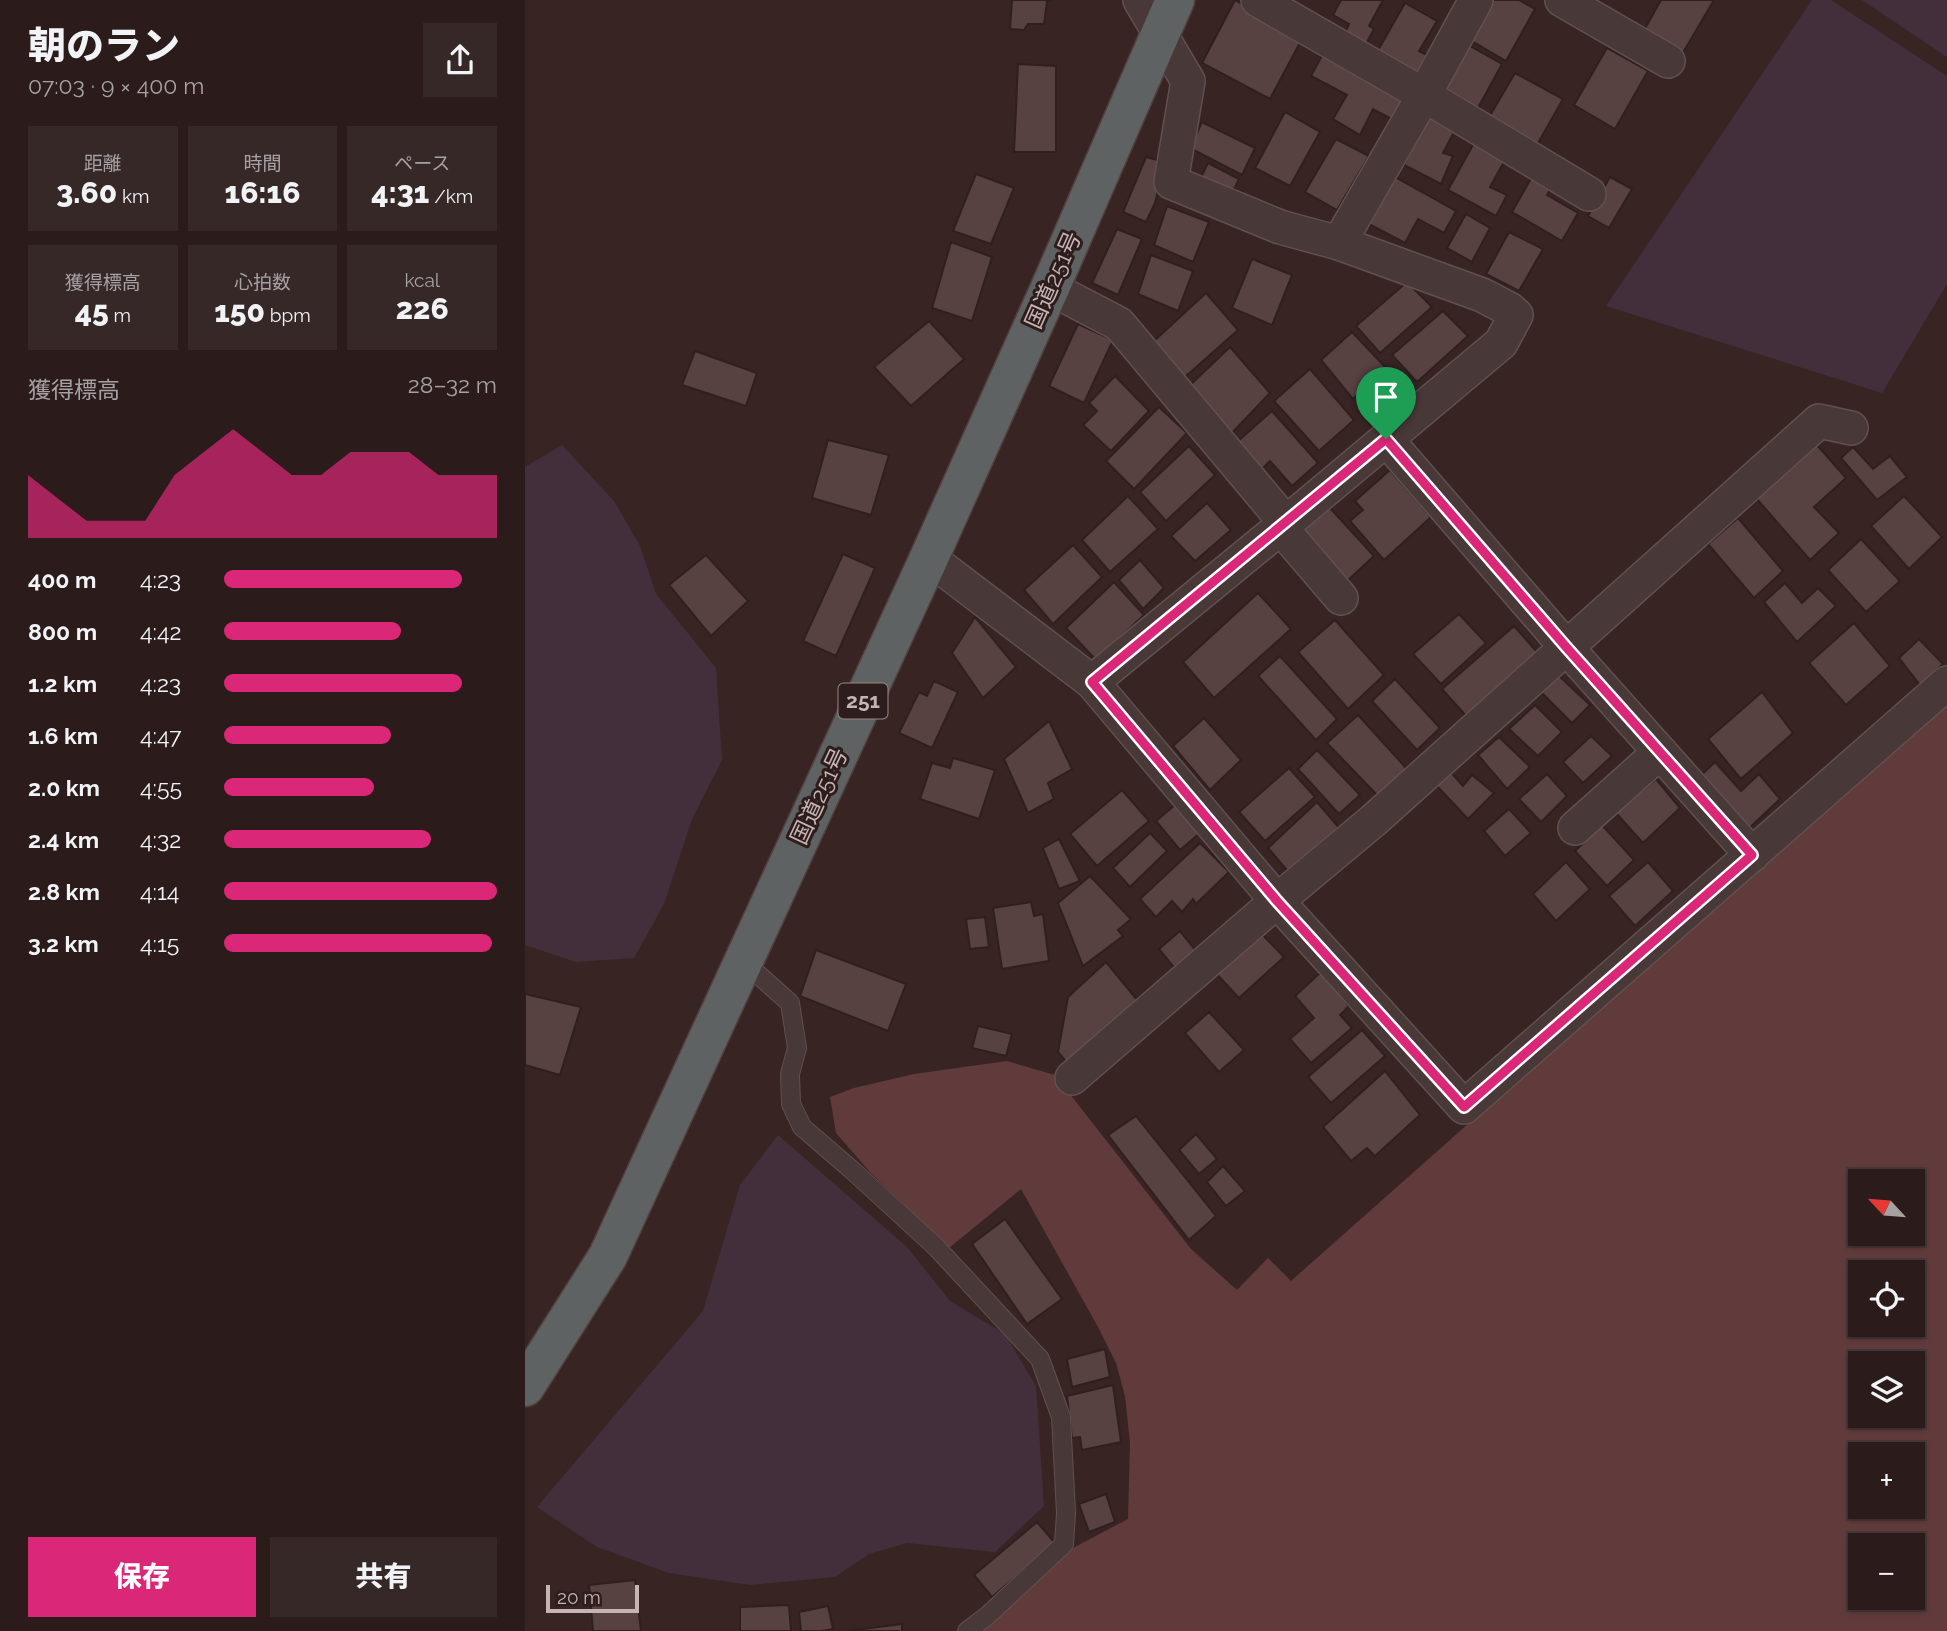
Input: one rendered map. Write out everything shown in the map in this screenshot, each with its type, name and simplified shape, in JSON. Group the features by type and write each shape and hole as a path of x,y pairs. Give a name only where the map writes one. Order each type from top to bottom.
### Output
{"highway":[{"name":"国道251号","path":"525,1387 608,1256 929,558 1168,17"}],"street":[{"path":"1092,682 1501,344 1516,316 1509,309 1482,295 1339,243 1280,227 1171,182 1188,81 1168,17 1140,0"},
{"path":"1258,0 1589,194"},
{"path":"1339,243 1476,0"},
{"path":"1562,0 1668,61"},
{"path":"1050,288 1119,324 1341,598"},
{"path":"1072,1078 1374,820 1819,421 1851,428"},
{"path":"1386,439 1567,648 1752,855"},
{"path":"929,558 1092,682 1277,901 1464,1107 1947,683"},
{"path":"1575,828 1660,752"}],"lane":[{"path":"743,961 790,1003 797,1048 790,1074 791,1104 803,1127 936,1247 1040,1359 1061,1417 1066,1513 1064,1544 987,1616 967,1631"}],"shaded area":[{"path":"1812,0 1831,0 1947,76 1947,284 1882,393 1606,306"},
{"path":"1862,0 1947,0 1947,57"},
{"path":"562,445 614,501 640,546 656,594 716,668 722,760 692,819 664,904 634,958 576,962 525,945 525,467"},
{"path":"1947,699 1947,1631 974,1631 1071,1549 1128,1519 1130,1443 1125,1396 1116,1363 1098,1327 1021,1189 949,1248 870,1172 836,1133 830,1097 854,1088 914,1074 1007,1061 1055,1075 1191,1249 1237,1290 1268,1258 1291,1281"},
{"path":"778,1135 907,1247 950,1301 1005,1334 1036,1386 1044,1506 995,1552 907,1543 869,1554 835,1577 750,1585 669,1573 597,1547 537,1507 703,1311 740,1185"}],"building":[{"path":"1012,0 1053,0 1047,1 1044,24 1028,24 1024,30 1010,29"},
{"path":"1235,0 1303,37 1270,99 1202,63"},
{"path":"1341,0 1383,0 1369,26 1374,29 1364,48 1343,37 1349,24 1333,15"},
{"path":"1486,0 1519,0 1535,9 1506,61 1465,37"},
{"path":"1661,0 1714,0 1681,56 1642,34"},
{"path":"1405,3 1437,21 1419,51 1434,59 1424,77 1377,52"},
{"path":"1461,41 1502,64 1473,117 1432,93"},
{"path":"1607,48 1648,71 1615,129 1574,105"},
{"path":"1325,50 1410,94 1395,121 1373,109 1360,135 1333,119 1347,95 1311,76"},
{"path":"1018,64 1056,66 1056,152 1014,152"},
{"path":"1515,73 1563,99 1533,152 1485,124"},
{"path":"1431,107 1459,123 1443,153 1453,156 1441,184 1404,165"},
{"path":"1285,112 1320,132 1290,186 1255,168"},
{"path":"1202,122 1255,148 1242,175 1190,148"},
{"path":"1336,139 1369,156 1337,210 1305,192"},
{"path":"1474,143 1505,160 1490,187 1507,195 1496,216 1448,190"},
{"path":"1146,157 1165,162 1155,203 1146,222 1123,212"},
{"path":"1208,163 1239,179 1229,200 1198,183"},
{"path":"1534,173 1554,184 1547,195 1578,213 1562,241 1512,212"},
{"path":"976,174 1014,188 991,244 953,231"},
{"path":"1393,176 1456,211 1444,233 1418,219 1405,243 1367,223"},
{"path":"1610,177 1632,189 1609,228 1588,216"},
{"path":"1167,206 1209,222 1193,262 1154,245"},
{"path":"1466,214 1490,228 1472,262 1447,248"},
{"path":"1117,229 1142,239 1118,295 1092,283"},
{"path":"1509,232 1543,249 1519,291 1486,274"},
{"path":"951,242 992,257 972,321 932,308"},
{"path":"1151,255 1193,271 1178,311 1138,294"},
{"path":"1252,259 1292,275 1272,325 1232,308"},
{"path":"1407,282 1432,307 1380,353 1356,326"},
{"path":"1206,293 1238,330 1185,377 1154,341"},
{"path":"1443,311 1468,336 1417,382 1392,355"},
{"path":"929,321 964,359 911,406 874,367"},
{"path":"1078,324 1113,340 1084,403 1049,386"},
{"path":"1352,332 1387,369 1353,399 1321,360"},
{"path":"1230,347 1270,393 1230,435 1186,389"},
{"path":"695,351 757,373 746,406 682,385"},
{"path":"1310,369 1354,420 1319,451 1274,401"},
{"path":"1115,376 1149,411 1111,451 1083,425 1097,411 1089,403"},
{"path":"1159,407 1187,433 1134,489 1106,461"},
{"path":"1272,411 1318,463 1292,486 1270,461 1261,470 1237,442"},
{"path":"828,440 889,455 871,515 812,498"},
{"path":"1817,445 1846,478 1814,507 1839,533 1810,560 1757,499"},
{"path":"1189,446 1215,475 1166,521 1140,492"},
{"path":"1853,447 1873,469 1890,456 1907,477 1877,500 1841,458"},
{"path":"1390,470 1431,517 1384,560 1350,521 1363,510 1355,501"},
{"path":"1128,496 1158,529 1110,572 1082,540"},
{"path":"1904,496 1942,537 1909,569 1871,526"},
{"path":"1207,503 1231,530 1195,561 1171,536"},
{"path":"1329,507 1374,556 1346,582 1301,532"},
{"path":"1738,518 1783,571 1754,598 1708,544"},
{"path":"1861,539 1900,581 1866,612 1828,570"},
{"path":"1073,545 1102,577 1053,624 1024,590"},
{"path":"843,554 875,568 836,656 803,641"},
{"path":"706,555 748,601 711,636 669,585"},
{"path":"1140,560 1164,588 1143,609 1119,580"},
{"path":"1114,582 1144,615 1096,660 1066,628"},
{"path":"1785,583 1802,603 1818,588 1836,606 1797,642 1764,602"},
{"path":"1258,593 1291,629 1214,698 1183,662"},
{"path":"1459,614 1486,643 1441,684 1413,654"},
{"path":"975,617 1016,667 983,698 952,653"},
{"path":"1335,620 1384,675 1348,709 1298,652"},
{"path":"1854,623 1890,666 1846,705 1809,663"},
{"path":"1514,626 1538,653 1467,717 1442,689"},
{"path":"1919,639 1943,664 1920,685 1899,658"},
{"path":"1280,656 1337,719 1316,740 1258,676"},
{"path":"1557,674 1590,705 1572,723 1540,691"},
{"path":"1395,679 1440,728 1417,750 1372,701"},
{"path":"934,681 958,692 932,748 899,733 919,692 927,696"},
{"path":"1762,692 1793,733 1741,779 1708,739"},
{"path":"1535,705 1562,732 1538,756 1509,729"},
{"path":"1358,715 1407,769 1377,795 1327,743"},
{"path":"1204,718 1241,760 1210,790 1173,746"},
{"path":"1049,721 1072,769 1048,783 1054,799 1028,813 1004,759"},
{"path":"1591,736 1612,756 1583,783 1563,762"},
{"path":"1499,737 1530,767 1507,789 1478,755"},
{"path":"1317,750 1360,795 1339,814 1298,769"},
{"path":"953,758 995,770 979,819 920,799 932,763 950,768"},
{"path":"1715,762 1741,791 1759,774 1780,799 1743,834 1695,781"},
{"path":"1289,768 1315,797 1265,841 1239,812"},
{"path":"1449,770 1463,786 1472,775 1494,793 1468,819 1435,784"},
{"path":"1547,774 1567,796 1541,822 1519,799"},
{"path":"1656,779 1680,808 1643,843 1616,813"},
{"path":"1122,790 1149,821 1097,866 1070,834"},
{"path":"1317,802 1341,830 1292,876 1268,848"},
{"path":"1176,804 1200,833 1180,850 1156,821"},
{"path":"1509,809 1531,833 1505,856 1484,831"},
{"path":"1602,825 1634,860 1607,886 1575,851"},
{"path":"1150,833 1167,851 1130,887 1113,868"},
{"path":"1059,839 1080,881 1059,889 1043,848"},
{"path":"1200,843 1229,872 1196,904 1193,899 1182,912 1172,901 1156,917 1140,899"},
{"path":"1566,862 1590,889 1556,921 1533,894"},
{"path":"1648,862 1673,891 1635,926 1609,896"},
{"path":"1090,876 1131,919 1118,930 1123,936 1083,966 1058,903"},
{"path":"1031,902 1034,916 1043,914 1049,961 1002,969 993,908"},
{"path":"985,917 989,947 970,949 966,919"},
{"path":"1257,929 1284,957 1239,998 1211,968"},
{"path":"1180,931 1197,952 1176,970 1159,949"},
{"path":"816,950 906,984 888,1031 800,996"},
{"path":"1106,962 1138,1001 1068,1064 1058,1052 1068,997"},
{"path":"1321,972 1349,1006 1340,1015 1352,1028 1311,1063 1290,1039 1314,1018 1295,996"},
{"path":"525,994 581,1007 560,1075 525,1065"},
{"path":"1209,1012 1244,1050 1219,1072 1185,1033"},
{"path":"978,1026 1012,1034 1006,1056 972,1048"},
{"path":"1362,1030 1385,1056 1331,1103 1308,1077"},
{"path":"1385,1071 1420,1115 1375,1156 1367,1148 1351,1161 1323,1127"},
{"path":"1136,1116 1216,1216 1189,1240 1108,1135"},
{"path":"1196,1134 1217,1159 1199,1174 1179,1150"},
{"path":"1223,1166 1245,1191 1226,1206 1207,1182"},
{"path":"1005,1219 1062,1299 1027,1324 972,1244"},
{"path":"1105,1349 1110,1377 1072,1387 1067,1359"},
{"path":"1113,1385 1121,1442 1082,1450 1080,1437 1072,1438 1067,1396"},
{"path":"1106,1494 1115,1522 1089,1532 1079,1504"},
{"path":"1037,1522 1055,1543 992,1597 974,1575"},
{"path":"635,1580 641,1631 593,1631 589,1585"},
{"path":"789,1605 791,1631 740,1631 740,1607"},
{"path":"828,1606 833,1629 801,1631 799,1612"},
{"path":"902,1624 902,1631 847,1631"}],"route":[{"path":"1386,439 1567,648 1752,855 1464,1107 1277,901 1092,682 1386,439"}]}
